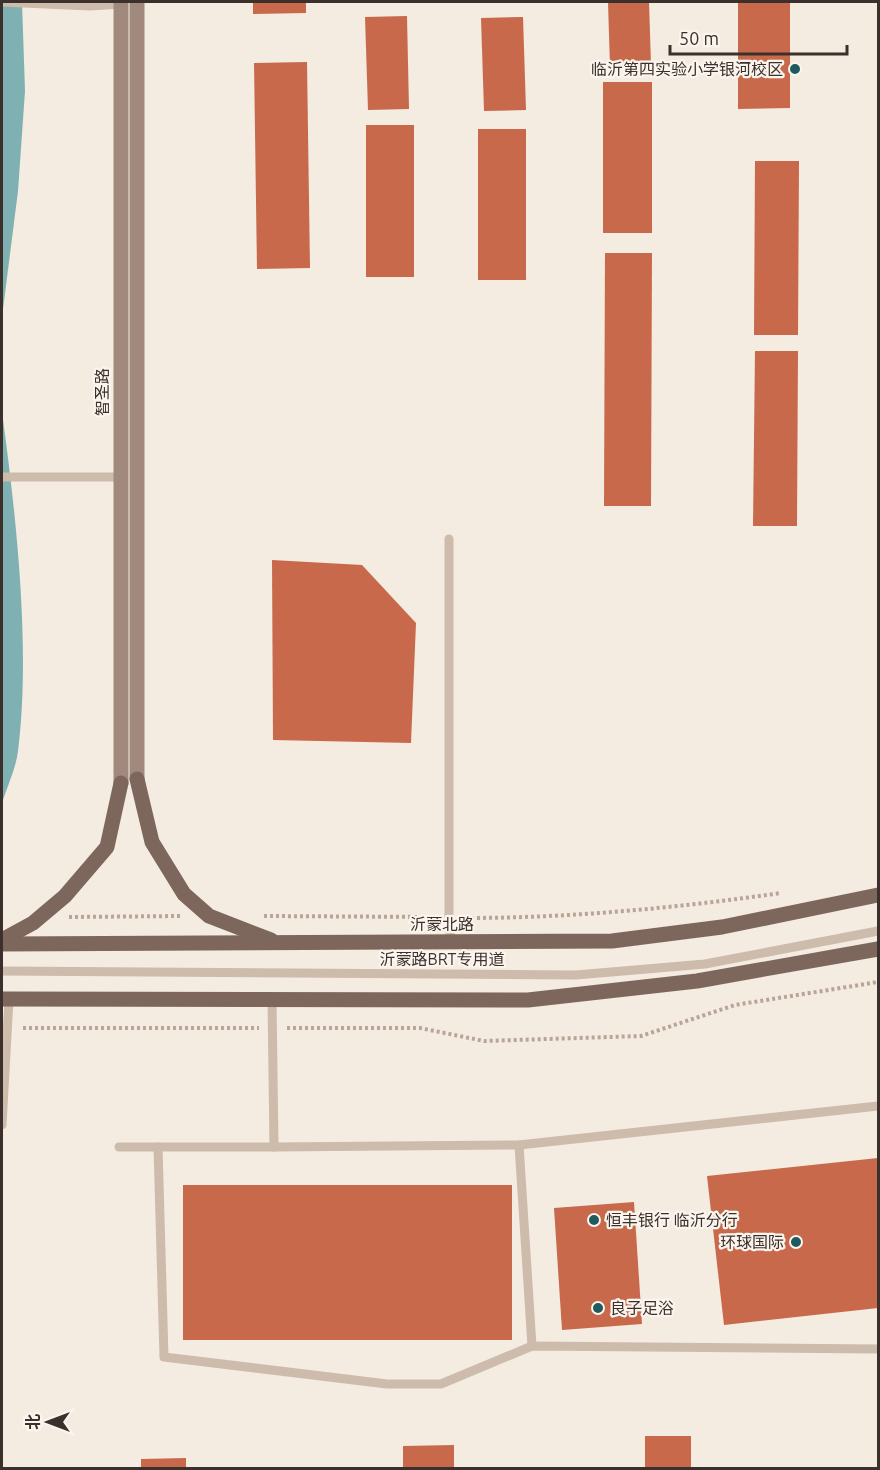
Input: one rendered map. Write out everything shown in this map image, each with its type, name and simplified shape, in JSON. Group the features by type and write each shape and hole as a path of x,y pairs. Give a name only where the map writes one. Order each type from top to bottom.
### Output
{"main road":[{"path":"2,942 33,923 64,896 107,847 129,781"},
{"path":"129,781 152,842 184,894 209,916 280,943"},
{"name":"沂蒙北路","path":"2,942 612,941 722,927 879,896"},
{"path":"5,999 528,1000 697,981 879,949"}],"street":[{"name":"智圣路","path":"129,781 137,2"},
{"name":"智圣路","path":"121,3 121,477 129,781"}],"lane":[{"path":"2,2 121,3"},
{"path":"2,477 121,477"},
{"path":"449,539 449,918 451,942"},
{"name":"沂蒙路BRT专用道","path":"2,971 576,975 705,964 879,931"},
{"path":"2,1125 7,1028 5,999"},
{"path":"272,1000 274,1147"},
{"path":"119,1147 519,1145 879,1106"},
{"path":"519,1145 532,1346"},
{"path":"158,1147 164,1357 387,1384 441,1384 532,1346 879,1349"}],"path":[{"path":"7,1028 420,1028 484,1041 641,1036 735,1005 879,982"}],"water":[{"path":"2,2 22,2 25,91 18,191 2,317"},
{"path":"2,412 17,537 23,669 18,751 2,803"}],"building":[{"path":"253,2 306,2 306,13 253,14"},
{"path":"608,2 649,2 651,66 610,67"},
{"path":"738,2 790,2 790,108 738,109"},
{"path":"407,16 409,109 368,110 365,17"},
{"path":"523,17 526,110 484,111 481,18"},
{"path":"307,62 310,268 257,269 254,63"},
{"path":"603,82 652,82 652,233 603,233"},
{"path":"366,125 414,125 414,277 366,277"},
{"path":"478,129 526,129 526,280 478,280"},
{"path":"755,161 799,161 798,335 754,335"},
{"path":"605,253 652,253 651,506 604,506"},
{"path":"755,351 798,351 797,526 753,526"},
{"path":"272,560 362,565 416,623 411,743 273,740"},
{"name":"环球国际","path":"878,1158 878,1308 724,1325 707,1176"},
{"path":"183,1185 512,1185 512,1340 183,1340"},
{"path":"634,1202 642,1324 562,1330 554,1208"},
{"path":"645,1436 691,1436 691,1468 645,1468"},
{"path":"454,1445 454,1468 403,1468 403,1446"},
{"path":"186,1458 186,1468 141,1468 141,1459"}],"place":[{"name":"临沂第四实验小学银河校区","path":"795,69"},
{"name":"恒丰银行 临沂分行","path":"594,1220"},
{"name":"环球国际","path":"796,1242"},
{"name":"良子足浴","path":"598,1308"}]}
